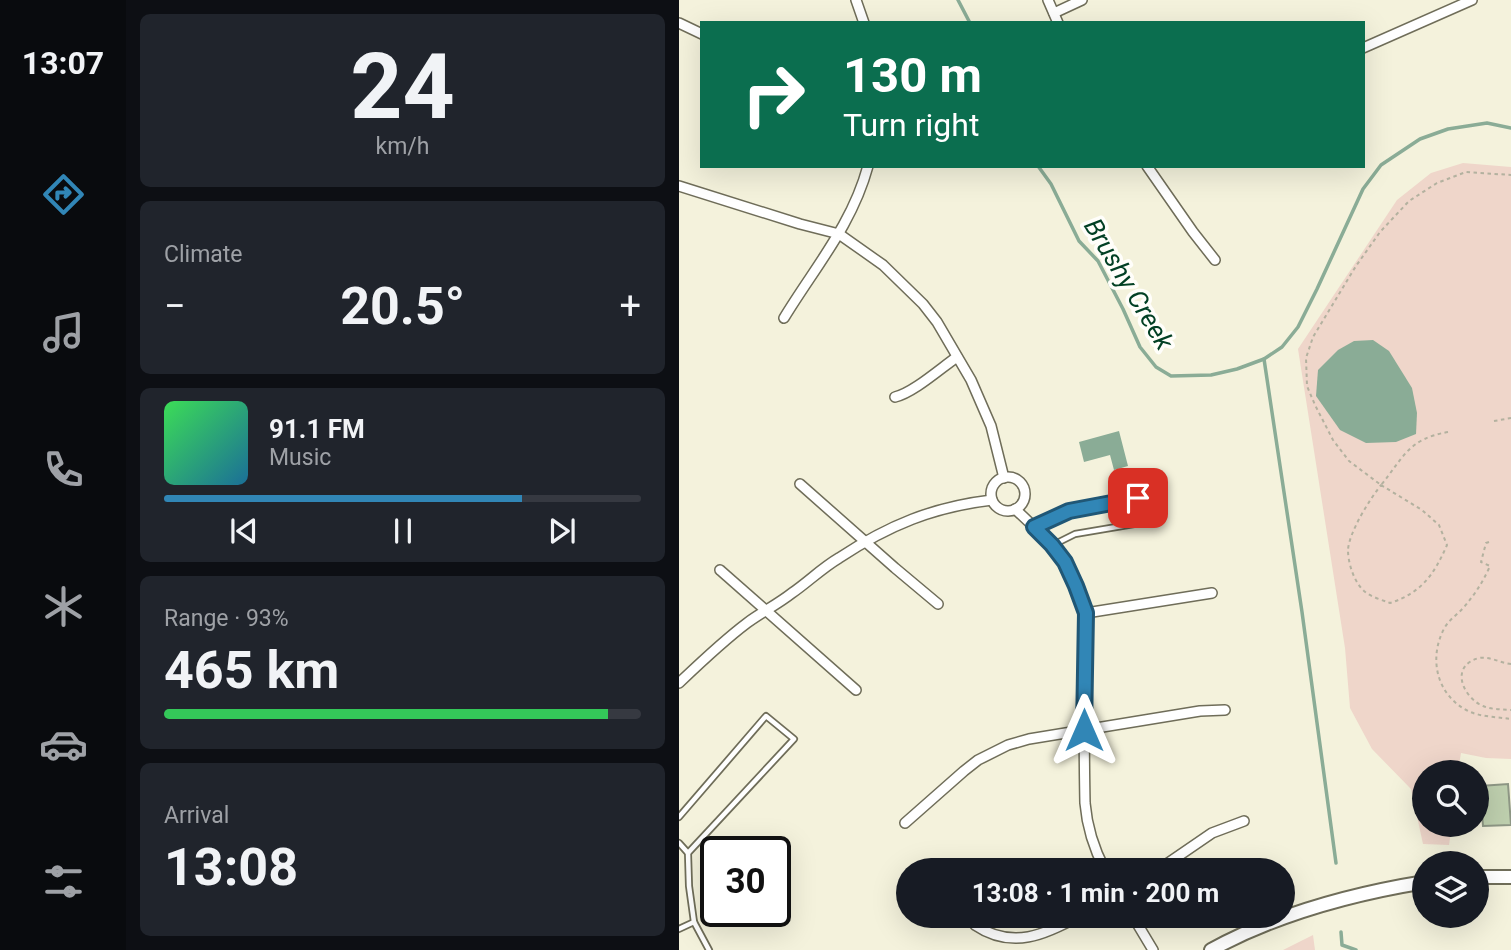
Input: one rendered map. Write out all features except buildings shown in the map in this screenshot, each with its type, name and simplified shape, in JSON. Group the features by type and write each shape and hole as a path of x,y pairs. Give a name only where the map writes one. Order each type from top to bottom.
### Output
{"main road":[{"path":"1489,877 1511,877"},
{"path":"1211,950 1248,932 1315,907 1412,884"}],"street":[{"path":"856,0 863,21"},
{"path":"1048,0 1057,21"},
{"path":"1053,13 1082,0"},
{"path":"1365,47 1472,0"},
{"path":"679,23 700,33"},
{"path":"784,318 839,234 857,200 867,168"},
{"path":"1148,168 1216,260"},
{"path":"679,186 839,234 883,265 912,292 937,323 971,380 991,426 1004,478"},
{"path":"895,397 914,389 957,357"},
{"path":"1004,478 1015,479 1024,491 1023,502 1015,509 1004,510 995,505 992,499 993,486 1004,478"},
{"path":"800,484 938,604"},
{"path":"679,683 747,624 792,594 837,558 881,532 910,519 955,505 992,499"},
{"path":"1015,509 1052,545 1071,573 1086,613 1086,817 1091,839 1100,858"},
{"path":"720,570 856,690"},
{"path":"1086,613 1212,593"},
{"path":"905,823 964,771 992,752 1029,739 1200,711 1225,710"},
{"path":"1176,858 1212,833 1244,821"},
{"path":"980,928 1003,939 1017,940 1042,936 1056,928"},
{"path":"1140,928 1153,950"}],"lane":[{"path":"1034,527 1069,511 1138,498 1148,502 1151,508 1153,515 1146,522 1075,534 1052,545"},
{"path":"679,817 766,716 794,739 688,853"},
{"path":"679,843 688,853 694,922 709,950"},
{"path":"679,929 694,922"}],"path":[{"path":"1448,432 1435,434 1412,446 1381,485 1373,496 1354,529 1348,550 1353,575 1364,591 1377,599 1390,603 1405,598 1423,585 1438,566 1447,545 1439,525 1422,510 1381,485 1349,461 1333,440 1307,386 1306,358 1313,337 1356,266 1380,232 1409,201 1437,183 1466,172 1511,175"},
{"path":"1494,421 1511,418"},
{"path":"1489,542 1486,543 1481,562 1490,566 1479,589 1445,626 1438,642 1436,666 1446,692 1460,706 1479,715 1511,719"},
{"path":"1511,664 1479,658 1465,668 1461,676 1465,692 1478,704 1511,710"}],"shaded area":[{"path":"1463,163 1511,167 1511,759 1461,753 1460,760 1412,760 1412,794 1411,789 1372,749 1350,708 1345,648 1298,349 1397,200 1431,173"},
{"path":"1373,340 1389,351 1412,388 1417,413 1416,434 1396,442 1366,443 1340,430 1316,396 1318,370 1338,350 1354,341"},
{"path":"1119,431 1128,466 1114,470 1110,455 1084,462 1079,442"},
{"path":"1421,837 1450,837 1449,845 1423,844"},
{"path":"1313,935 1315,950 1283,950"}],"waterway":[{"name":"Brushy Creek","path":"958,0 969,21"},
{"name":"Brushy Creek","path":"1039,168 1051,184 1079,241 1098,261 1140,347 1156,367 1171,376 1211,375 1264,359 1282,347 1298,327 1363,189 1381,165 1420,139 1448,129 1487,123 1511,128"},
{"path":"1264,359 1336,863"},
{"path":"1341,932 1342,945 1356,950"}],"route":[{"path":"1084,730 1086,613 1065,562 1034,527 1069,511 1138,498"}]}
